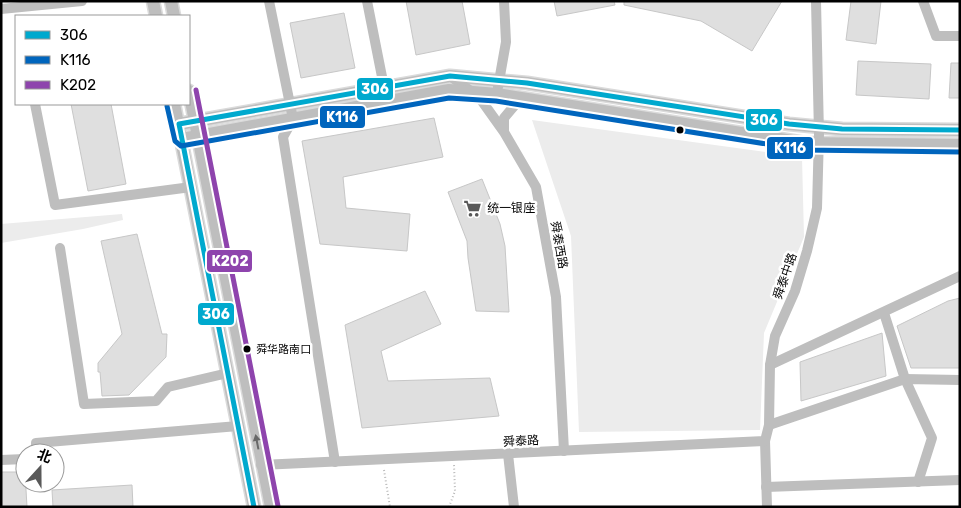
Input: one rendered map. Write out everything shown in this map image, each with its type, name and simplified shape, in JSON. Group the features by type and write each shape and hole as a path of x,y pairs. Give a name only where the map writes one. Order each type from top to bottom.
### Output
{"main road":[{"path":"153,1 156,15"},
{"path":"171,1 174,15"},
{"path":"178,124 450,76 527,83 789,124 819,135 960,145"},
{"path":"182,139 449,90 497,94 805,142 819,135 842,129 960,130"},
{"path":"190,96 270,507"},
{"path":"174,105 254,507"}],"street":[{"path":"1,9 16,12 82,1"},
{"path":"269,1 291,104 293,119 283,137 335,462"},
{"path":"367,1 387,102"},
{"path":"497,94 506,42 504,1"},
{"name":"舜泰中路","path":"769,425 770,364 775,336 795,291 817,208 819,135 816,1"},
{"path":"923,1 936,36 960,36"},
{"name":"舜泰西路","path":"450,76 479,97 504,132 536,187 556,297 564,451"},
{"path":"504,132 504,118 523,98"},
{"path":"35,105 55,205 191,187"},
{"path":"60,248 84,404 156,401 168,387 228,373"},
{"path":"770,364 884,313 960,276"},
{"path":"884,313 905,379 932,438 918,482"},
{"path":"766,507 765,441 769,425 905,379 960,380"},
{"path":"36,443 238,426"},
{"name":"舜泰路","path":"261,465 765,441"},
{"path":"508,454 514,507"},
{"path":"1,460 15,459"},
{"path":"766,487 960,480"}],"path":[{"path":"449,507 455,491 453,456"},
{"path":"382,460 390,507"}],"shaded area":[{"path":"532,120 802,157 804,237 764,333 760,430 579,432 571,236"},
{"path":"122,214 123,220 1,243 1,224"}],"building":[{"path":"406,1 462,1 470,44 416,55"},
{"path":"554,1 614,1 615,5 557,16"},
{"path":"624,1 782,1 752,51 701,21 624,5"},
{"path":"851,1 881,1 876,44 846,40"},
{"path":"344,13 355,68 301,78 290,23"},
{"path":"858,61 931,64 929,99 856,95"},
{"path":"951,63 960,63 960,98 949,98"},
{"path":"71,105 111,105 126,184 88,191"},
{"path":"434,118 443,157 343,177 346,208 410,214 407,251 320,244 302,141"},
{"path":"482,179 500,224 505,246 509,312 476,311 467,241 448,192"},
{"path":"137,234 162,334 167,334 166,357 129,395 102,396 98,363 122,334 101,241"},
{"path":"425,291 441,324 381,351 388,381 490,378 499,416 362,428 345,325"},
{"path":"960,298 960,368 911,368 897,326 948,301"},
{"path":"882,333 886,376 801,401 800,362"},
{"path":"1,472 15,472 15,493 26,493 27,507 1,507"},
{"path":"132,485 133,507 53,507 52,493 65,493 65,489"}],"transit line":[{"name":"306","path":"254,507 179,124 450,76 527,83 789,124 842,129 960,130"},
{"name":"K202","path":"196,90 278,506"},
{"name":"K116","path":"167,106 175,141 181,146 449,98 496,101 804,150 960,152"}],"place":[{"name":"统一银座","path":"473,208"},
{"name":"舜华路南口","path":"247,349"}]}
